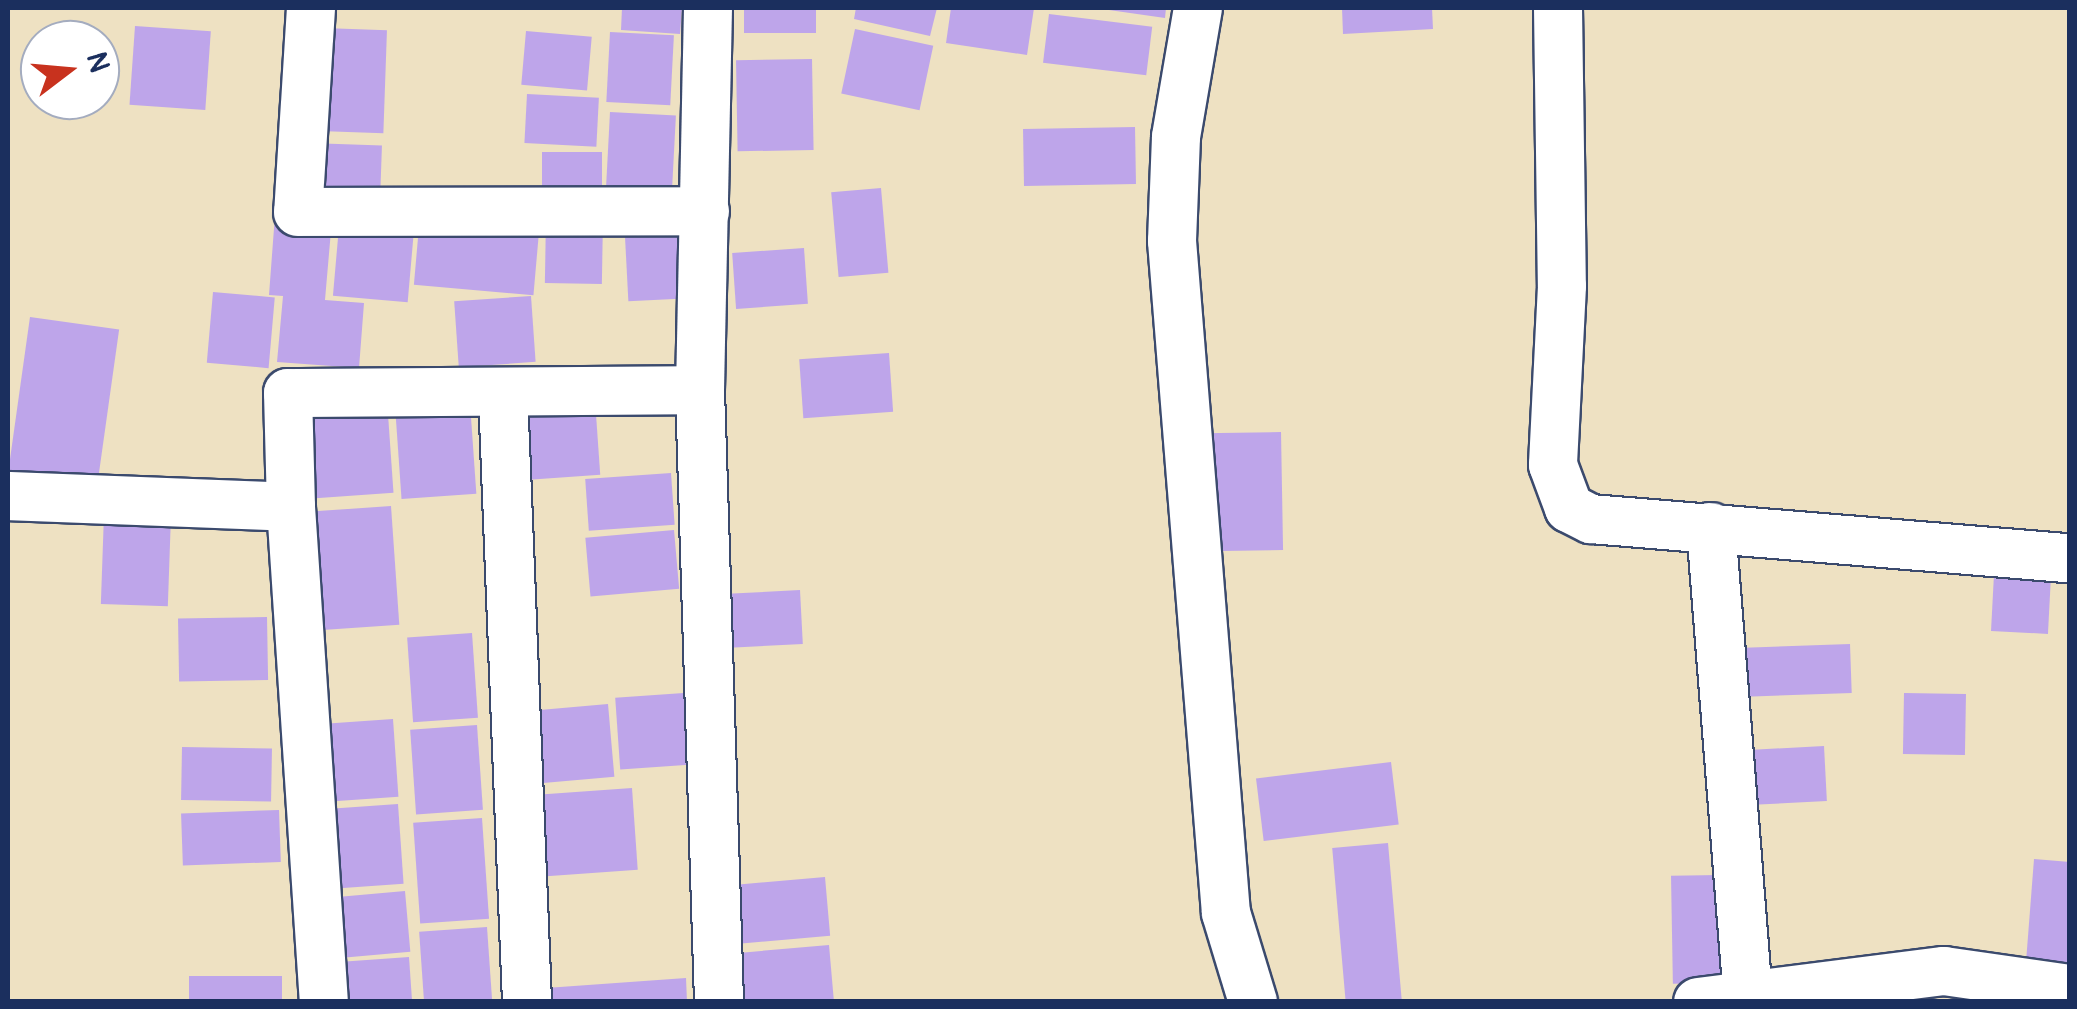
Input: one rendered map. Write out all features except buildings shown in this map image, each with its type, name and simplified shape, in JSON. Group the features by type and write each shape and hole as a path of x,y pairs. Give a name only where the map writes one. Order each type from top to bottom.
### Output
{"street":[{"path":"311,8 298,212 705,211"},
{"path":"708,8 700,390 719,1002"},
{"path":"1198,8 1176,137 1172,241 1226,913 1253,1002"},
{"path":"1558,8 1557,494 1590,518 2070,558"},
{"path":"324,1002 290,507 288,393 700,390"},
{"path":"503,394 527,1002"},
{"path":"8,496 290,507"},
{"path":"1711,527 1748,996"},
{"path":"1698,1002 1944,971 2070,989"}]}
